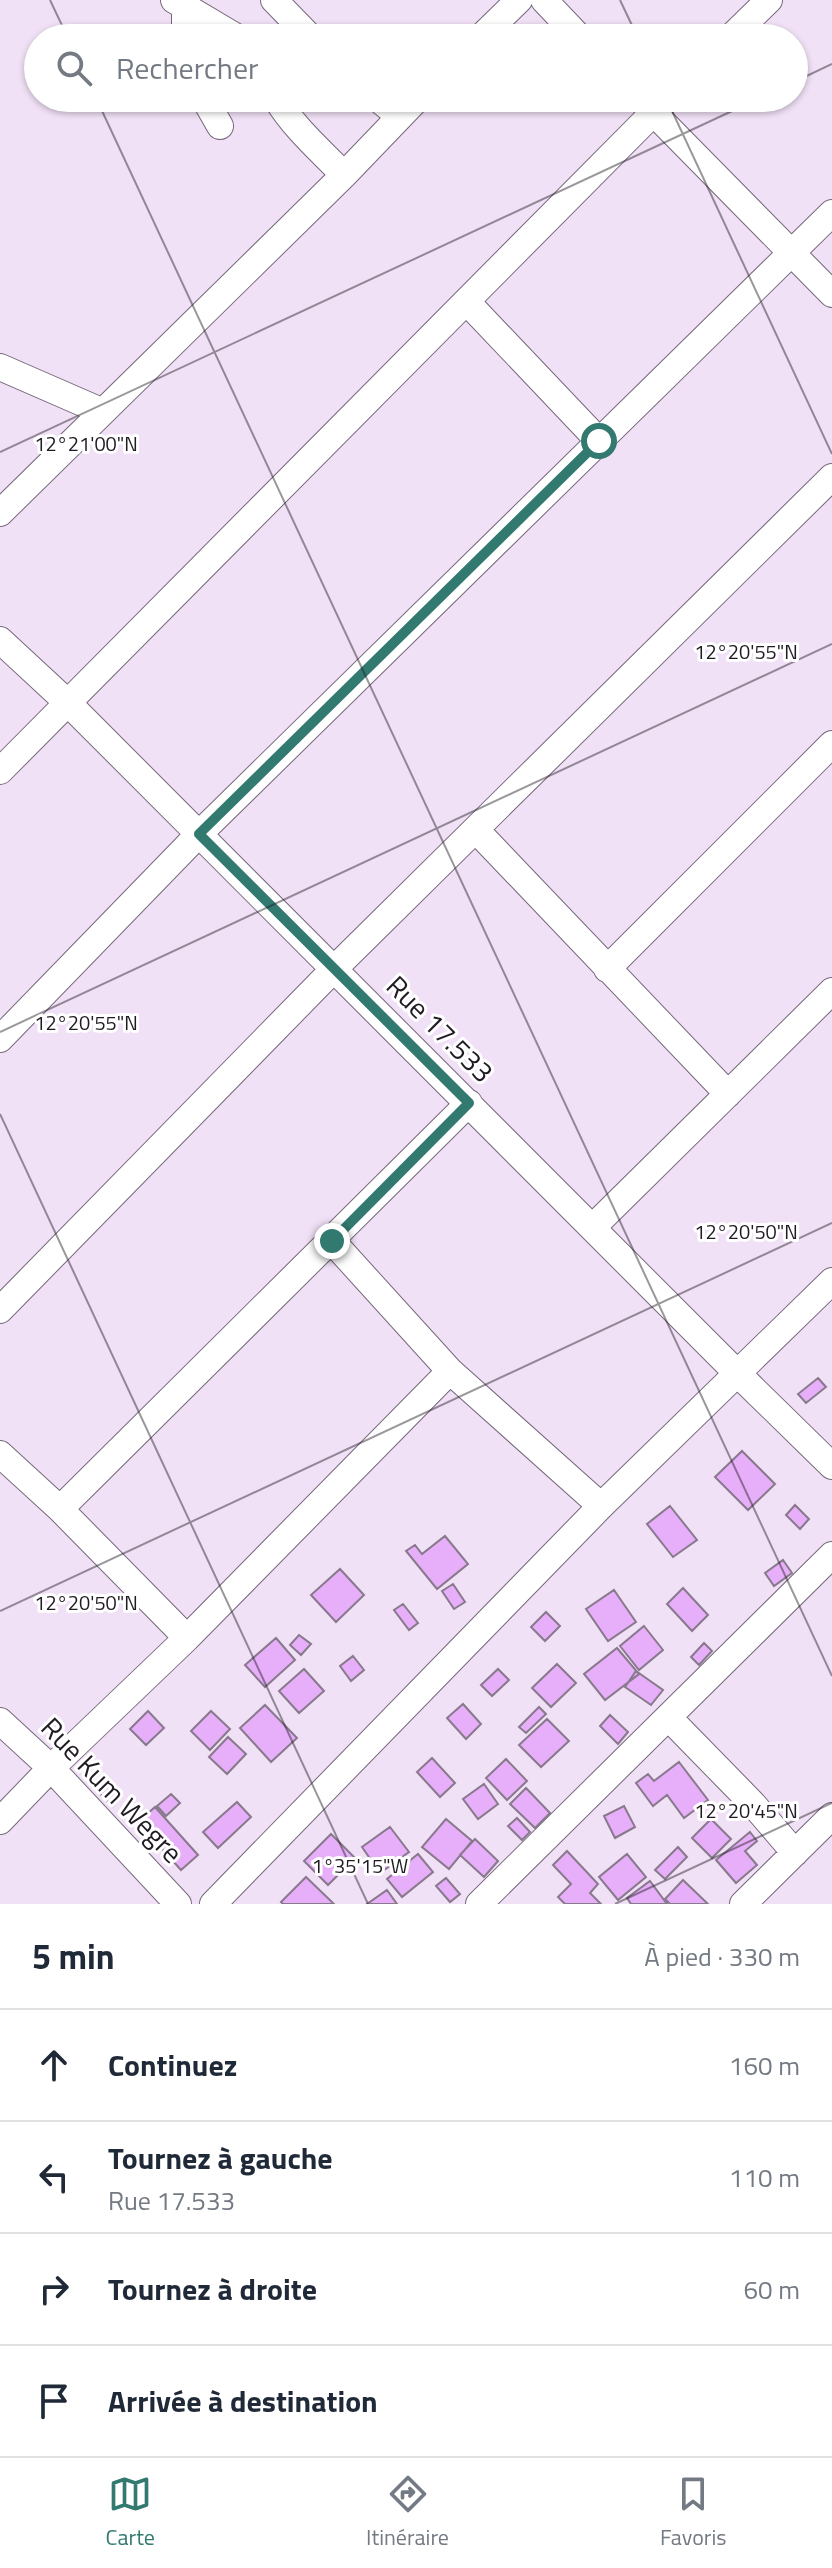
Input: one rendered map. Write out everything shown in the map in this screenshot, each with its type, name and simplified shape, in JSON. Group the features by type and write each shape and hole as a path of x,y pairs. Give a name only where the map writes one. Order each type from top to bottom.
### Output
{"street":[{"path":"274,0 297,24"},
{"path":"494,24 519,0"},
{"path":"544,0 567,24"},
{"path":"744,24 769,0"},
{"path":"180,3 183,24"},
{"path":"180,3 215,24"},
{"path":"212,112 220,126"},
{"path":"286,112 344,175"},
{"path":"0,513 344,175 403,112"},
{"path":"0,771 467,302 645,112"},
{"path":"661,112 832,294"},
{"path":"0,1039 199,834 832,213"},
{"path":"467,302 599,441"},
{"path":"0,367 101,411"},
{"path":"0,1310 334,969 832,477"},
{"name":"Rue 17.533","path":"0,640 68,703 832,1466"},
{"path":"607,969 832,744"},
{"path":"476,830 728,1094"},
{"path":"593,1227 832,991"},
{"path":"60,1509 469,1103"},
{"path":"332,1241 450,1371 601,1506"},
{"path":"213,1904 601,1506 832,1281"},
{"path":"0,1821 187,1638 450,1371"},
{"path":"0,1454 60,1509 187,1638"},
{"path":"479,1904 832,1555"},
{"path":"668,1717 753,1804 795,1853"},
{"name":"Rue Kum Wegre","path":"0,1721 51,1768 178,1904"},
{"path":"743,1904 832,1816"}],"building":[{"path":"818,1378 826,1387 806,1403 798,1394"},
{"path":"742,1451 775,1484 748,1510 715,1477"},
{"path":"795,1505 809,1519 800,1529 786,1515"},
{"path":"670,1506 697,1540 673,1557 647,1524"},
{"path":"445,1536 468,1564 437,1589 406,1551 415,1545 422,1554"},
{"path":"783,1560 792,1573 774,1586 765,1573"},
{"path":"340,1569 364,1595 336,1622 311,1595"},
{"path":"453,1584 465,1602 454,1609 442,1591"},
{"path":"683,1588 708,1615 692,1631 667,1604"},
{"path":"614,1590 636,1622 608,1641 586,1609"},
{"path":"403,1604 418,1623 409,1630 394,1610"},
{"path":"546,1612 560,1626 545,1641 531,1627"},
{"path":"644,1626 663,1650 639,1670 620,1646"},
{"path":"299,1635 311,1644 301,1655 290,1645"},
{"path":"276,1638 295,1660 265,1687 245,1665"},
{"path":"704,1643 712,1651 699,1665 691,1657"},
{"path":"617,1648 639,1674 605,1700 584,1674"},
{"path":"353,1656 364,1670 351,1681 340,1666"},
{"path":"557,1664 576,1683 551,1707 532,1688"},
{"path":"304,1669 324,1691 299,1713 279,1691"},
{"path":"498,1669 509,1680 492,1696 481,1685"},
{"path":"636,1671 663,1690 651,1705 625,1687"},
{"path":"463,1704 481,1724 466,1739 447,1718"},
{"path":"265,1705 297,1738 271,1762 240,1728"},
{"path":"539,1707 546,1714 526,1733 519,1727"},
{"path":"148,1711 164,1728 146,1745 130,1729"},
{"path":"211,1711 230,1729 210,1750 191,1731"},
{"path":"610,1715 628,1732 618,1744 600,1726"},
{"path":"547,1719 569,1741 541,1767 519,1745"},
{"path":"228,1737 246,1754 227,1774 209,1757"},
{"path":"432,1758 455,1783 440,1797 417,1772"},
{"path":"506,1759 527,1781 507,1800 486,1778"},
{"path":"679,1762 708,1800 684,1818 667,1795 653,1806 636,1783 648,1774 654,1781"},
{"path":"105,1783 121,1797 113,1806 97,1791"},
{"path":"484,1784 498,1804 478,1819 463,1799"},
{"path":"526,1788 550,1813 535,1828 510,1804"},
{"path":"171,1794 180,1803 166,1816 157,1806"},
{"path":"237,1802 251,1817 218,1848 203,1832"},
{"path":"624,1806 635,1827 615,1838 604,1816"},
{"path":"155,1807 198,1855 181,1870 138,1822"},
{"path":"517,1818 530,1832 522,1840 508,1826"},
{"path":"446,1819 472,1841 449,1869 422,1847"},
{"path":"711,1819 731,1839 712,1858 692,1838"},
{"path":"390,1827 409,1852 380,1873 362,1847"},
{"path":"750,1832 757,1841 745,1851 757,1865 736,1883 716,1860"},
{"path":"331,1834 355,1858 328,1885 304,1861"},
{"path":"475,1839 498,1861 484,1877 460,1855"},
{"path":"678,1847 687,1857 665,1879 655,1870"},
{"path":"567,1851 598,1884 590,1893 601,1904 565,1904 558,1897 571,1884 553,1865"},
{"path":"418,1854 433,1872 402,1897 387,1879"},
{"path":"627,1854 646,1877 618,1900 599,1877"},
{"path":"306,1877 334,1904 283,1904 281,1902"},
{"path":"446,1878 460,1894 450,1902 436,1886"},
{"path":"683,1880 708,1904 670,1904 665,1899"},
{"path":"650,1881 667,1904 631,1904 627,1898"},
{"path":"387,1890 397,1904 367,1904"}],"route":[{"path":"332,1241 469,1103 199,834 599,441"}]}
